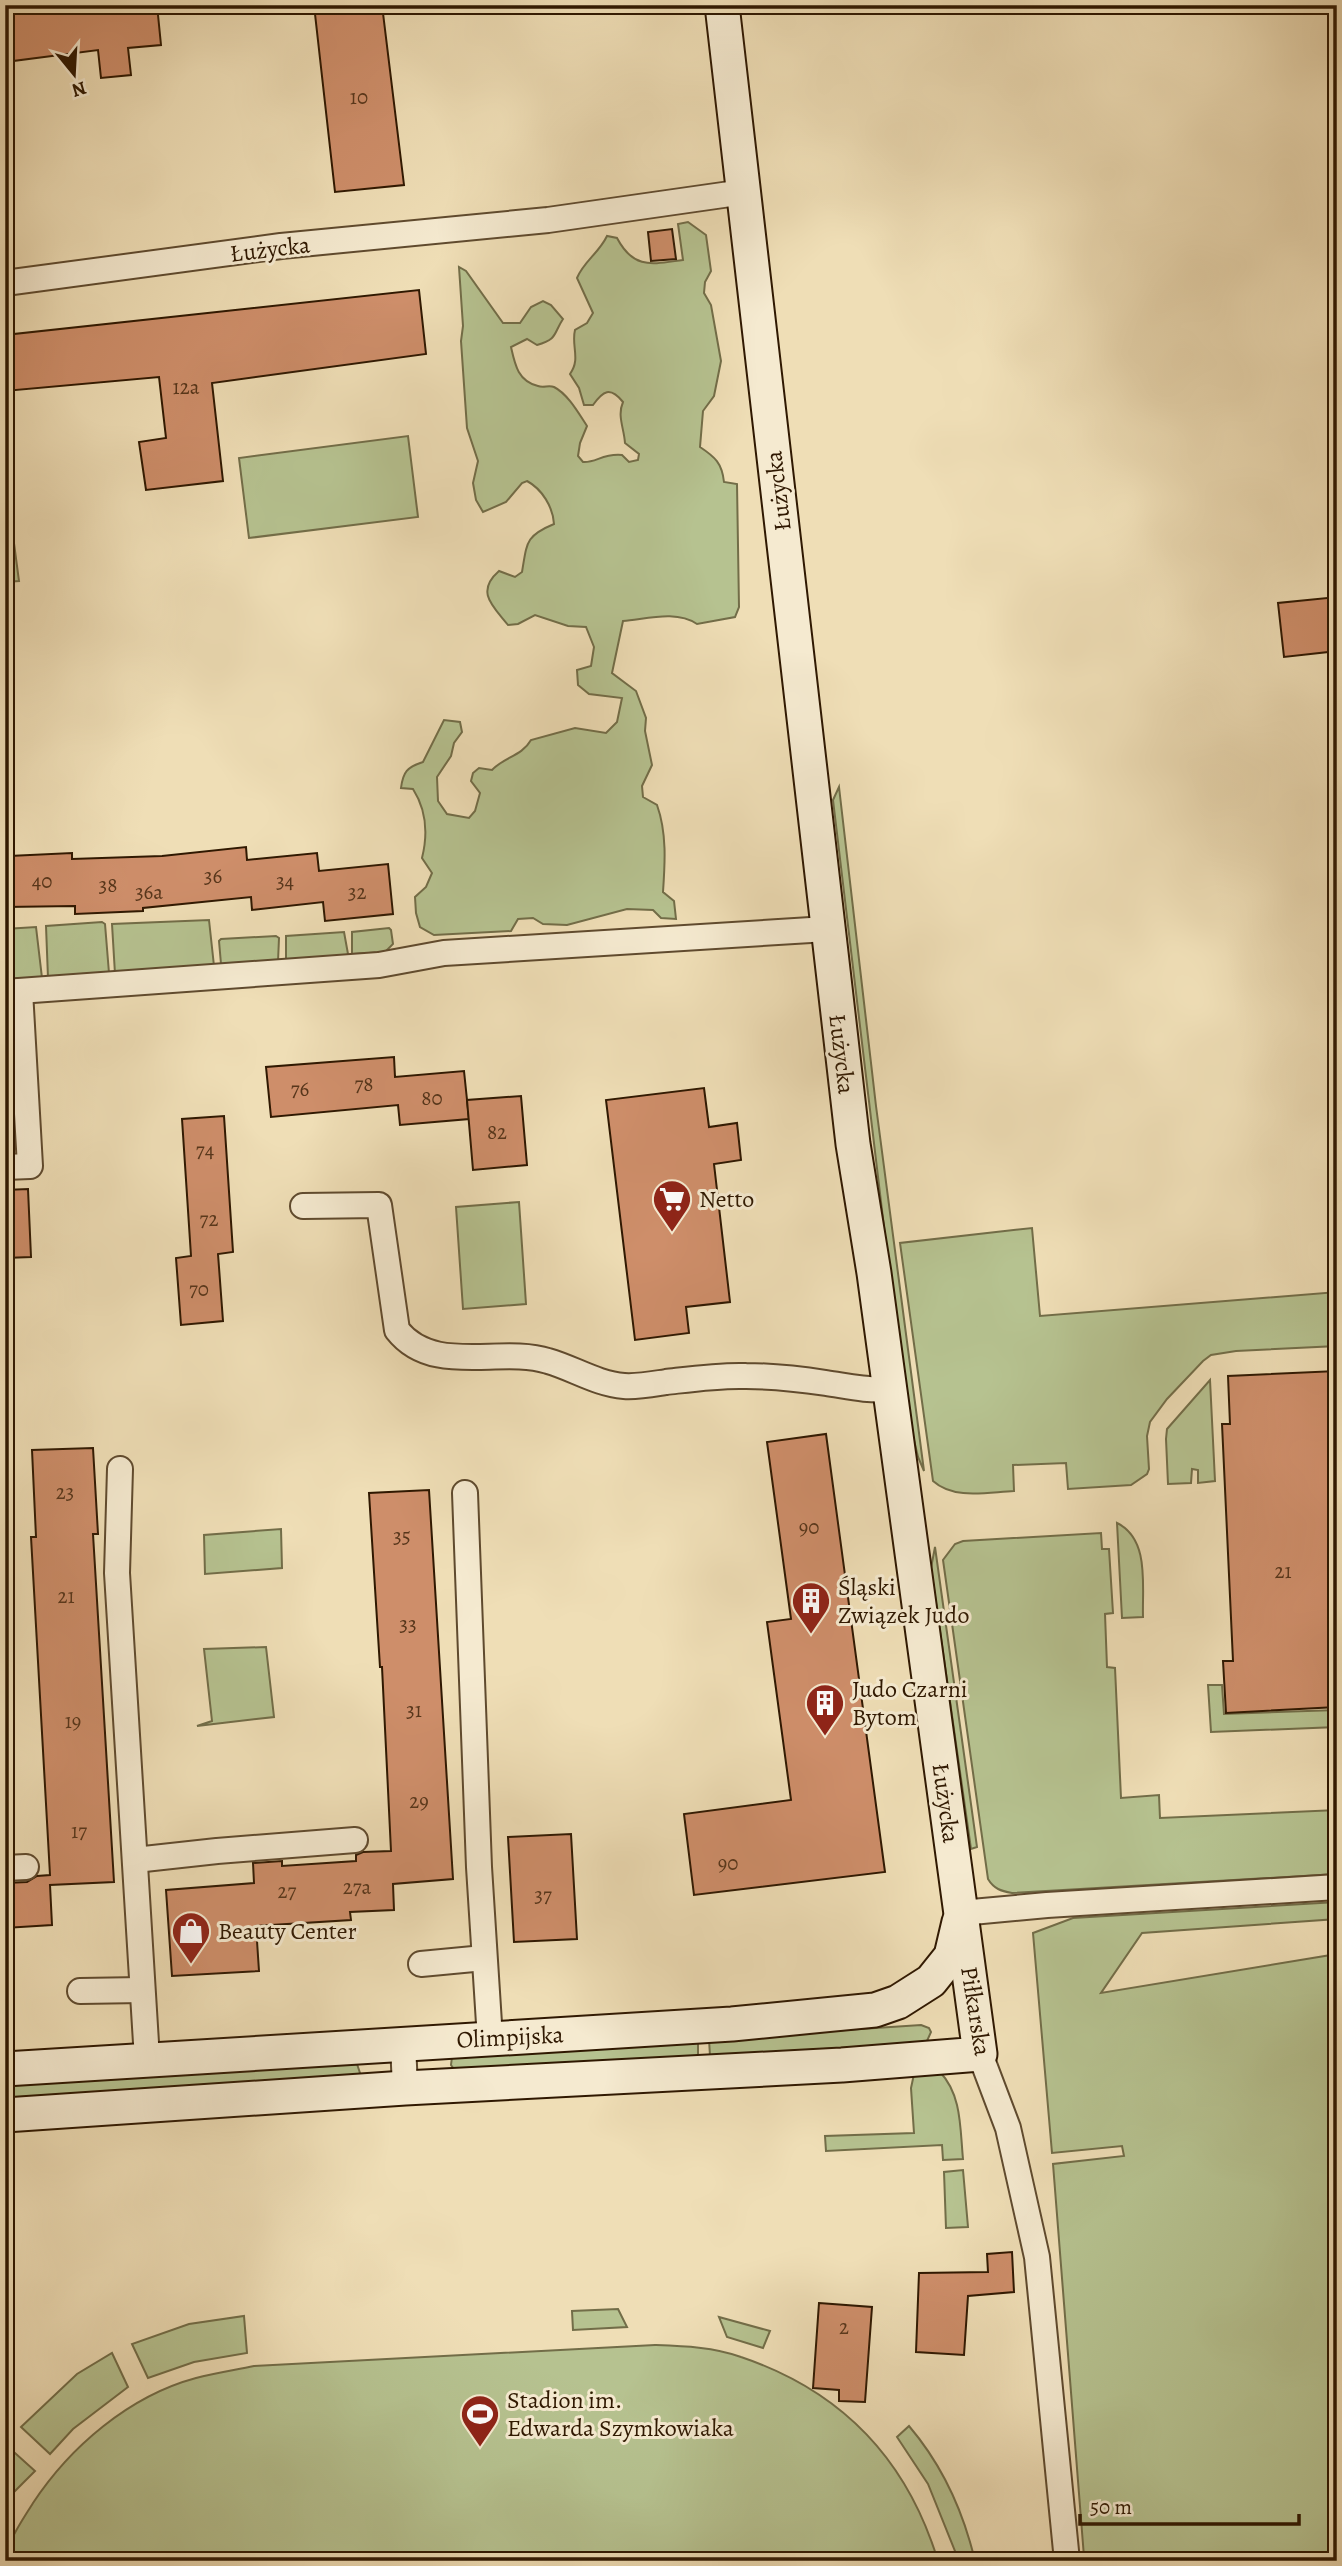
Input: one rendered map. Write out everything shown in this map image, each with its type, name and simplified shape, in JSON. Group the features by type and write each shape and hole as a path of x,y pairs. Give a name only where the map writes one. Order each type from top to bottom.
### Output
{"street":[{"name":"Łużycka","path":"722,5 853,1144 961,1913"},
{"name":"Łużycka","path":"5,283 281,246 548,220 744,192"},
{"path":"5,1167 30,1166 12,992 379,965 444,953 827,929"},
{"path":"303,1206 379,1205 397,1331 422,1351 450,1356 520,1356 547,1360 589,1377 624,1386 743,1375 786,1377 871,1390 889,1389"},
{"path":"120,1469 117,1573 147,2059"},
{"path":"465,1493 489,2039"},
{"path":"135,1860 355,1840"},
{"path":"961,1913 1337,1887"},
{"name":"Olimpijska","path":"5,2068 732,2024 875,2010 898,2002 931,1981 951,1956 961,1913"},
{"name":"Piłkarska","path":"961,1913 980,2054 1009,2127 1037,2257 1067,2561"},
{"path":"421,1964 484,1958"},
{"path":"80,1991 142,1990"},
{"path":"403,2043 405,2088"},
{"name":"Olimpijska","path":"5,2115 980,2054"}],"green space":[{"path":"688,222 706,235 711,271 705,282 704,293 711,305 721,361 714,396 703,411 700,447 717,461 724,482 737,484 739,607 735,617 697,624 671,616 623,621 612,673 636,691 646,718 645,731 652,765 642,786 643,797 657,805 660,816 664,848 663,892 674,901 676,919 661,918 653,910 627,909 567,925 543,924 533,918 518,919 511,931 434,935 420,927 416,913 415,897 426,887 432,873 422,858 425,840 424,814 413,789 401,788 407,771 423,762 444,720 460,722 462,732 437,777 438,801 447,814 469,818 475,811 480,793 471,781 473,773 479,768 492,770 523,750 531,740 575,728 606,733 617,722 622,698 589,694 578,685 577,670 591,666 594,647 586,627 568,626 535,615 518,624 508,625 489,599 487,592 492,579 499,571 515,577 522,572 532,537 554,524 546,499 527,481 522,483 506,502 483,512 476,500 473,483 478,461 467,428 459,267 466,271 503,323 520,323 531,307 543,301 551,305 563,319 552,338 537,345 527,339 511,347 519,371 531,384 554,387 573,405 587,426 578,456 583,462 622,455 629,462 638,460 639,454 625,443 621,417 623,402 607,392 593,405 584,405 579,388 570,374 575,363 575,330 587,323 593,313 577,278 607,236 617,238 630,256 645,263 683,260 678,224"},
{"path":"408,436 418,517 249,538 239,458"},
{"path":"5,475 19,581 5,582"},
{"path":"839,787 876,1106 924,1471 913,1436 892,1294 833,800"},
{"path":"209,920 214,966 115,974 112,924"},
{"path":"102,922 105,924 109,973 48,978 46,926"},
{"path":"36,927 42,978 5,983 5,929"},
{"path":"389,928 393,944 385,952 352,954 352,932"},
{"path":"344,932 348,954 346,956 286,960 286,936"},
{"path":"279,938 278,962 221,964 221,939"},
{"path":"519,1202 526,1304 463,1309 456,1207"},
{"path":"1032,1228 1040,1316 1337,1292 1337,1346 1236,1351 1211,1355 1167,1399 1150,1422 1147,1436 1149,1469 1147,1474 1131,1485 1068,1489 1066,1463 1013,1465 1014,1491 972,1494 951,1491 933,1481 900,1243"},
{"path":"1210,1380 1215,1481 1198,1483 1198,1470 1192,1469 1191,1483 1168,1484 1167,1429"},
{"path":"1117,1523 1128,1530 1139,1552 1143,1578 1143,1617 1122,1618"},
{"path":"281,1529 282,1568 205,1574 204,1535"},
{"path":"1101,1533 1102,1549 1109,1549 1113,1613 1105,1614 1107,1667 1115,1668 1121,1798 1159,1795 1160,1818 1337,1810 1337,1874 1012,1893 998,1889 990,1882 943,1560 955,1544 963,1541"},
{"path":"935,1547 977,1847 971,1849 931,1568"},
{"path":"266,1647 274,1717 197,1726 212,1721 204,1649"},
{"path":"1208,1685 1222,1685 1224,1714 1337,1710 1337,1727 1211,1732"},
{"path":"1337,1902 1337,1919 1142,1933 1101,1993 1337,1954 1337,2561 1077,2561 1084,2557 1053,2164 1124,2156 1122,2146 1052,2153 1033,1933 1073,1918"},
{"path":"921,2025 929,2028 931,2032 927,2041 922,2043 710,2056 709,2039"},
{"path":"698,2039 698,2057 456,2072 451,2065 452,2057"},
{"path":"357,2064 360,2073 355,2079 5,2100 5,2079"},
{"path":"940,2072 956,2102 963,2159 943,2160 942,2145 826,2151 825,2136 914,2133 911,2088 914,2074"},
{"path":"963,2170 968,2227 946,2228 944,2172"},
{"path":"618,2309 627,2327 573,2330 572,2311"},
{"path":"244,2316 247,2353 194,2362 148,2378 132,2344 189,2324"},
{"path":"719,2317 770,2331 763,2348 727,2337"},
{"name":"Stadion im. Edwarda Szymkowiaka","path":"655,2345 709,2349 741,2357 777,2371 840,2410 866,2434 889,2461 925,2524 938,2561 5,2561 12,2538 20,2524 65,2462 103,2426 147,2397 171,2386 254,2366"},
{"path":"112,2353 128,2387 73,2429 50,2454 21,2427 77,2374"},
{"path":"909,2426 932,2457 950,2489 975,2561 959,2561 928,2484 897,2437"},
{"path":"5,2444 35,2471 5,2501"}],"building":[{"path":"5,5 157,5 161,45 128,48 131,75 101,78 98,50 5,62"},
{"path":"314,5 382,5 404,185 335,192"},
{"path":"672,229 676,259 651,261 648,232"},
{"path":"419,290 426,354 212,383 223,481 146,490 139,442 166,438 159,377 5,391 5,335"},
{"path":"1337,597 1337,651 1284,657 1278,603"},
{"path":"246,847 247,860 317,853 319,871 388,864 393,914 325,921 323,902 252,910 251,897 143,908 143,911 75,914 75,906 5,907 5,857 9,856 72,853 72,859 162,856"},
{"path":"394,1057 395,1077 464,1071 469,1119 400,1125 398,1105 271,1117 266,1067"},
{"name":"Netto","path":"704,1088 709,1127 737,1123 741,1160 714,1164 730,1302 686,1307 689,1333 635,1340 606,1100"},
{"path":"521,1096 527,1165 473,1170 467,1100"},
{"path":"224,1116 233,1252 218,1254 223,1321 181,1325 176,1258 191,1256 182,1119"},
{"path":"28,1189 31,1257 5,1258 5,1190"},
{"path":"1337,1371 1337,1707 1226,1713 1223,1661 1233,1661 1222,1424 1230,1424 1228,1376"},
{"path":"826,1434 885,1872 694,1895 684,1814 791,1800 767,1622 791,1619 767,1442"},
{"path":"93,1448 98,1534 93,1534 114,1882 50,1885 52,1925 5,1928 5,1883 27,1882 37,1876 50,1875 31,1537 36,1537 32,1450"},
{"path":"429,1490 453,1879 393,1884 394,1910 350,1912 351,1920 256,1926 259,1971 172,1976 166,1890 254,1883 253,1863 282,1861 282,1866 356,1861 356,1855 363,1852 391,1851 382,1667 369,1493"},
{"path":"571,1834 577,1939 514,1942 508,1837"},
{"path":"1012,2252 1014,2292 968,2296 964,2355 916,2352 919,2273 988,2272 987,2254"},
{"path":"819,2303 872,2307 865,2402 839,2401 839,2390 813,2388"}],"place":[{"name":"Netto","path":"672,1233"},
{"name":"Śląski Związek Judo","path":"811,1635"},
{"name":"Judo Czarni Bytom","path":"825,1737"},
{"name":"Beauty Center","path":"191,1965"},
{"name":"Stadion im. Edwarda Szymkowiaka","path":"480,2448"}]}
